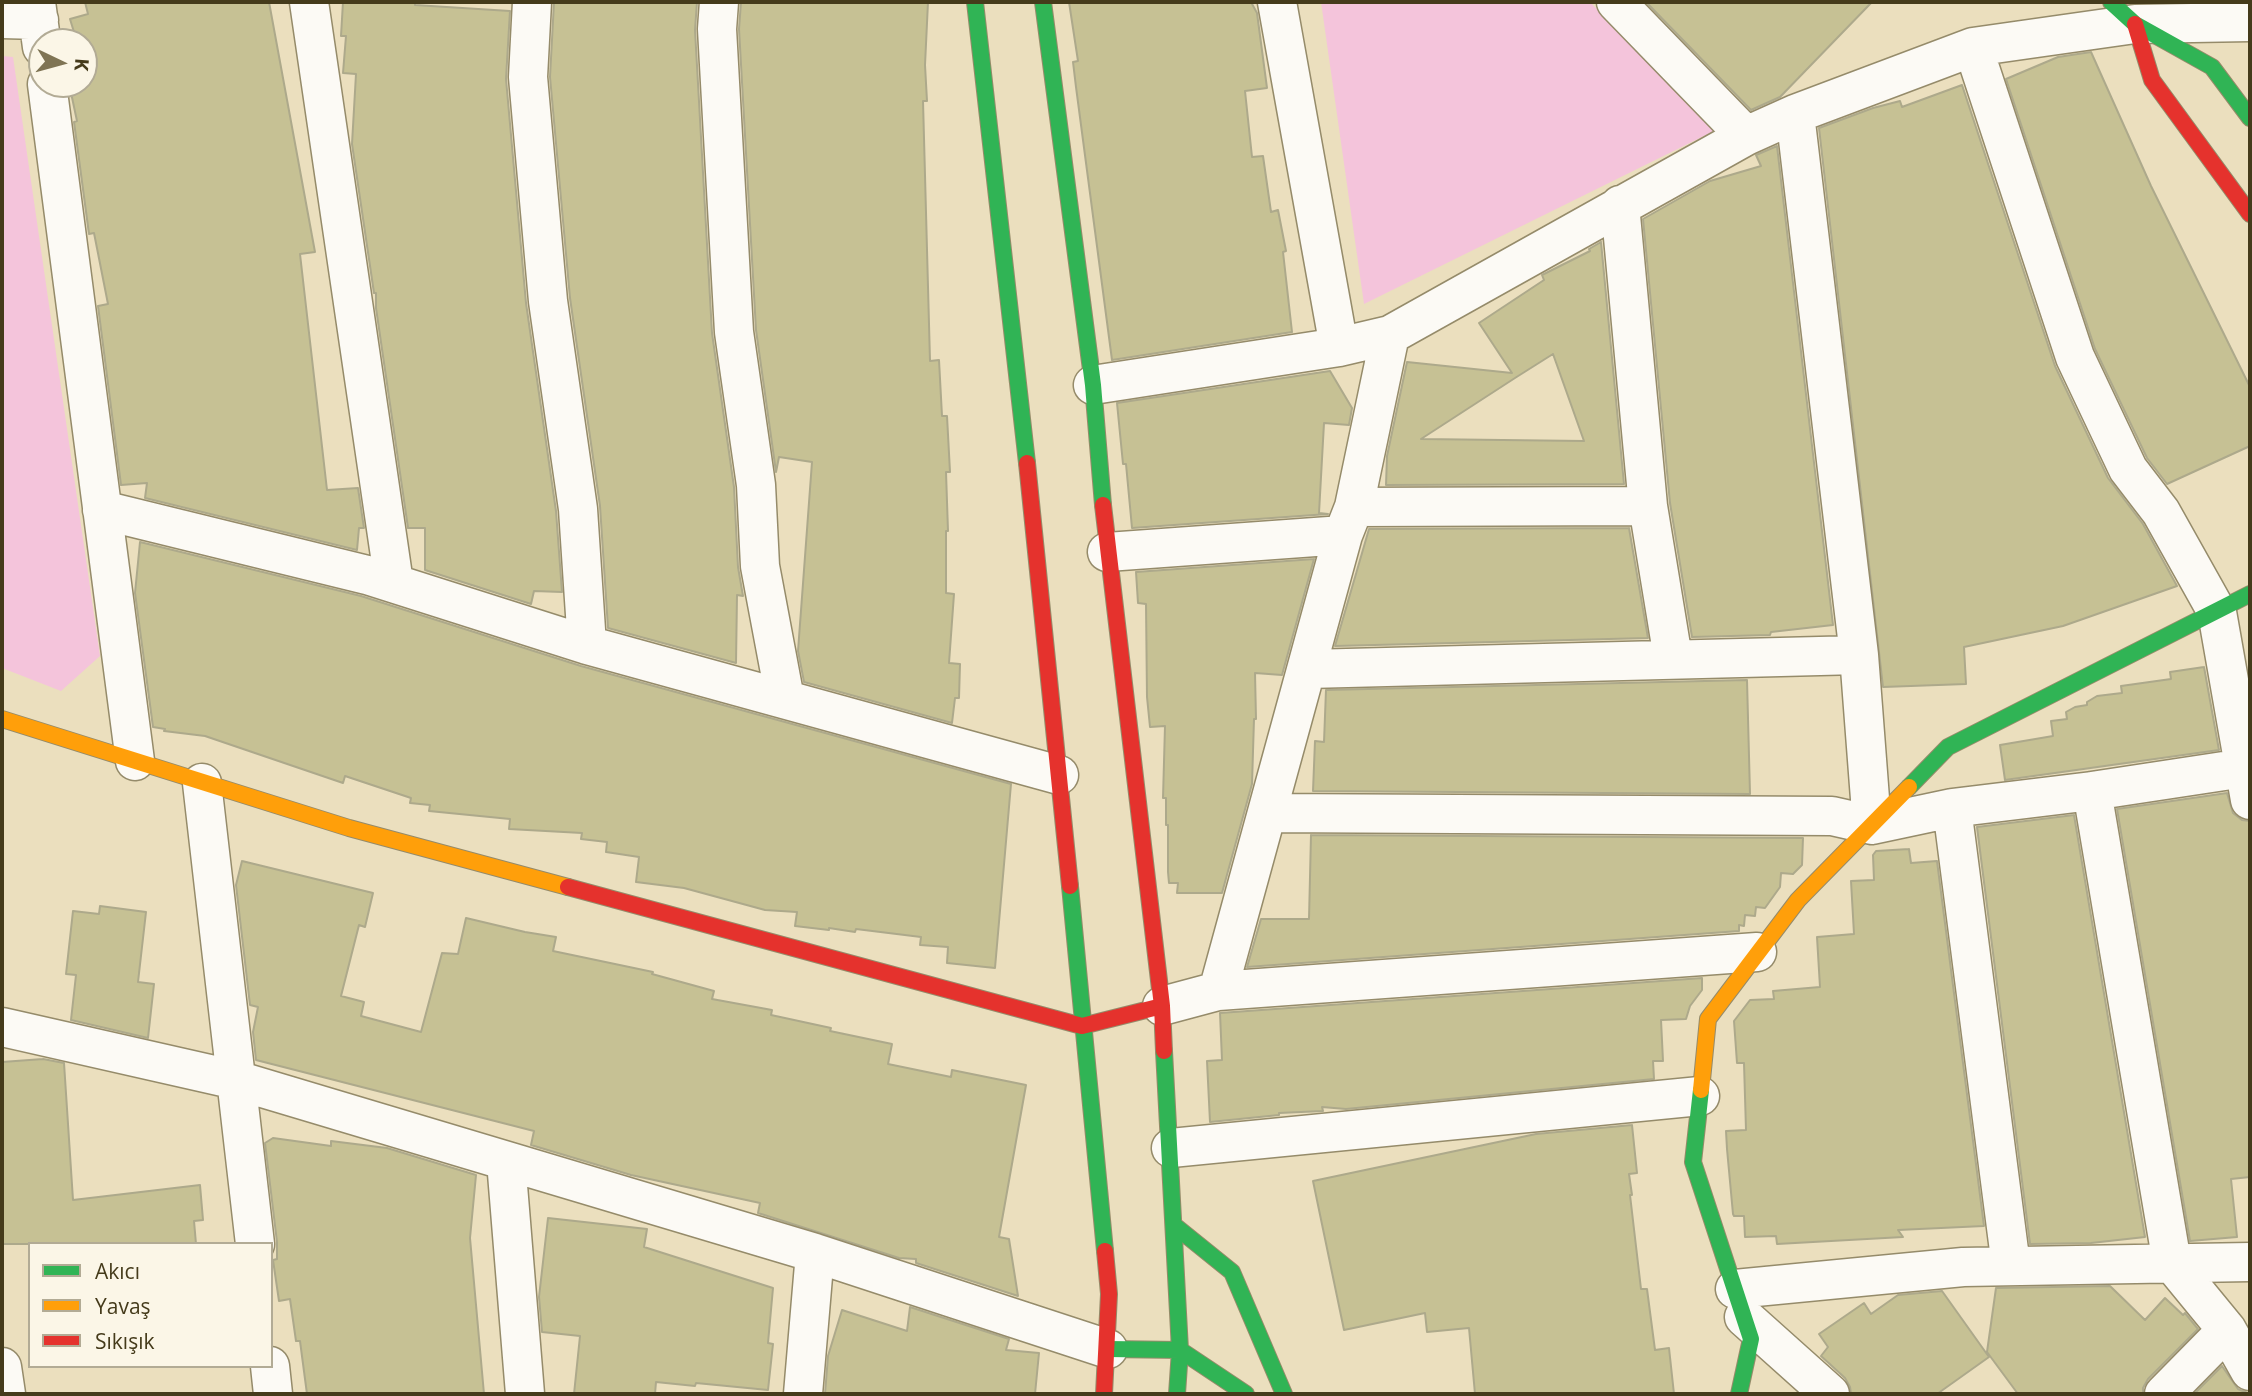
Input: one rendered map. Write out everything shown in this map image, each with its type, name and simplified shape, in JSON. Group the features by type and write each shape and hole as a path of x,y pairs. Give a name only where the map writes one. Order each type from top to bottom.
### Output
{"street":[{"path":"309,2 394,583"},
{"path":"532,2 528,77 548,300 578,509 587,645"},
{"path":"719,2 717,29 734,332 755,485 760,566 785,699"},
{"path":"975,2 1043,603 1109,1294 1104,1394"},
{"path":"1043,2 1093,385 1107,552 1162,1006 1180,1350 1177,1394"},
{"path":"1277,2 1339,347"},
{"path":"1616,2 1746,136"},
{"path":"1093,385 1339,347 1391,335 1746,136 1795,114 1973,47 2123,13 2250,22"},
{"path":"2123,13 2212,67 2250,118"},
{"path":"2123,13 2152,80 2250,214"},
{"path":"1268,813 1832,816 1872,825 1952,808 2092,791 2248,778 2217,612 2161,512 2129,468 2075,357 1973,47"},
{"path":"49,98 135,761"},
{"path":"1795,114 1859,655 1872,825"},
{"path":"1620,205 1648,506 1674,658"},
{"path":"1219,991 1348,521 1391,335"},
{"path":"1107,552 1348,521 1648,506"},
{"path":"102,510 394,583 587,645 1059,775"},
{"path":"1739,1394 1751,1339 1693,1163 1708,1019 1798,900 1948,747 2250,594"},
{"path":"1308,668 1859,655"},
{"path":"2,719 363,832 1082,1026 1219,991 1757,952"},
{"path":"202,783 255,1242"},
{"path":"2092,791 2172,1263 2227,1330 2250,1371"},
{"path":"1952,808 2011,1266"},
{"path":"2,1027 236,1080 816,1253 1108,1349 1180,1350 1246,1394"},
{"path":"1171,1148 1700,1096"},
{"path":"506,1161 525,1394"},
{"path":"1175,1226 1232,1272 1284,1394"},
{"path":"803,1394 816,1253"},
{"path":"1740,1303 1963,1267 2250,1262"},
{"path":"1740,1303 1830,1394"},
{"path":"2164,1394 2227,1330"},
{"path":"2,1367 6,1394"},
{"path":"270,1368 273,1394"}],"shaded area":[{"path":"1321,2 1590,2 1714,131 1364,304"},
{"path":"2,56 13,57 100,656 61,691 2,668"}],"building":[{"path":"85,2 269,2 315,252 300,254 327,490 358,488 364,528 359,528 357,550 145,498 147,483 121,485 98,306 108,304 94,233 89,234 72,98 98,98 98,28 73,28 70,19 88,14"},
{"path":"343,2 415,2 415,5 510,11 506,79 526,303 556,511 562,592 534,591 531,604 425,570 425,528 408,528 376,293 352,144 356,74 343,73 346,36 341,36"},
{"path":"554,2 697,2 695,30 712,333 734,487 738,567 743,596 737,595 736,663 608,628 600,506 570,298 550,77"},
{"path":"741,2 928,2 925,65 927,101 923,101 930,361 939,360 942,416 947,416 950,472 946,472 946,593 954,594 949,663 960,664 959,698 955,698 952,723 804,682 798,651 812,462 779,457 776,472 756,330 739,29"},
{"path":"1069,2 1251,2 1257,13 1267,88 1245,91 1252,157 1263,156 1271,212 1278,210 1286,251 1283,252 1292,332 1112,360 1076,87 1073,62 1078,61"},
{"path":"1646,2 1872,2 1780,97 1751,110"},
{"path":"2091,52 2151,186 2250,387 2250,446 2167,484 2147,458 2095,349 2006,79 2058,57"},
{"path":"1962,85 2055,366 2108,478 2143,524 2177,586 2063,626 1964,647 1966,684 1883,687 1819,128 1900,101 1902,107"},
{"path":"1777,146 1833,625 1771,632 1770,635 1692,637 1670,503 1643,219 1710,181 1761,166 1756,155"},
{"path":"1601,242 1624,484 1386,485 1387,456 1407,362 1512,373 1479,323 1544,280 1542,275 1590,251 1589,249","holes":["1553,354 1584,441 1421,439"]},
{"path":"1330,371 1352,408 1349,425 1324,423 1319,513 1328,514 1132,528 1117,403"},
{"path":"1629,528 1648,638 1335,646 1369,529"},
{"path":"140,542 361,596 581,666 1011,784 995,968 947,963 948,947 920,945 921,937 856,929 855,932 795,926 797,912 765,910 684,888 636,882 639,857 606,852 607,842 581,839 582,833 509,829 510,819 429,811 430,805 410,803 411,798 345,776 343,783 205,736 153,727 135,593"},
{"path":"1314,559 1282,675 1255,673 1256,719 1252,784 1222,893 1177,893 1178,883 1169,883 1168,872 1168,825 1166,798 1163,798 1165,726 1150,727 1146,604 1138,603 1136,572"},
{"path":"2204,667 2219,750 2005,780 2000,745 2053,736 2051,721 2067,719 2066,712 2087,705 2087,702 2097,696 2122,693 2121,686 2171,679 2170,672"},
{"path":"1747,680 1750,794 1313,791 1315,741 1324,742 1326,690"},
{"path":"2227,793 2233,813 2242,820 2250,821 2250,1177 2231,1179 2237,1237 2190,1241 2117,809"},
{"path":"2074,815 2145,1237 2091,1243 2030,1244 1977,827"},
{"path":"1311,835 1803,838 1802,865 1793,874 1781,873 1780,887 1765,908 1756,907 1755,916 1745,915 1744,926 1739,925 1739,931 1247,967 1261,919 1309,919"},
{"path":"1909,849 1911,863 1937,861 1984,1226 1898,1230 1903,1237 1777,1244 1776,1236 1745,1237 1744,1216 1733,1214 1726,1131 1746,1130 1744,1063 1737,1063 1734,1021 1750,1000 1774,999 1773,991 1820,987 1817,937 1854,934 1851,881 1874,880 1873,855 1876,851"},
{"path":"242,861 373,893 365,927 359,925 341,996 364,1002 361,1016 421,1032 442,953 458,954 466,918 556,937 553,951 653,972 652,974 714,991 712,999 772,1010 771,1015 892,1044 888,1064 951,1077 952,1070 1026,1085 999,1237 1009,1239 1018,1296 916,1263 916,1259 899,1258 758,1213 760,1203 631,1175 531,1145 534,1131 256,1060 253,1032 258,1007 250,1005 236,885"},
{"path":"100,906 146,912 138,982 154,984 148,1038 71,1020 76,975 66,974 73,911 99,914"},
{"path":"1702,978 1702,990 1690,1006 1686,1019 1661,1020 1663,1061 1653,1061 1654,1079 1346,1109 1322,1107 1323,1111 1279,1113 1210,1122 1207,1061 1222,1060 1220,1013"},
{"path":"43,1059 64,1063 73,1200 200,1185 203,1220 194,1221 196,1242 2,1244 2,1062"},
{"path":"1632,1125 1637,1173 1629,1174 1630,1195 1641,1289 1647,1289 1655,1350 1669,1348 1674,1394 1475,1394 1469,1328 1427,1332 1425,1313 1344,1330 1313,1181 1536,1134"},
{"path":"273,1138 331,1146 331,1141 387,1148 476,1175 470,1238 484,1394 307,1394 300,1341 296,1341 290,1299 279,1301 273,1260 277,1259 277,1242 265,1143"},
{"path":"548,1218 647,1229 644,1247 773,1288 768,1343 773,1344 768,1390 656,1382 655,1394 574,1394 580,1336 542,1332 539,1297"},
{"path":"2110,1286 2145,1320 2165,1298 2183,1315 2185,1313 2198,1329 2148,1379 2143,1394 2018,1394 1987,1352 1996,1288"},
{"path":"1942,1291 1989,1357 1937,1394 1851,1394 1845,1378 1821,1356 1828,1347 1819,1334 1864,1303 1871,1314 1898,1295"},
{"path":"910,1307 1009,1339 1006,1350 1039,1353 1035,1394 825,1394 828,1356 842,1310 907,1331"},
{"path":"2222,1366 2238,1389 2250,1394 2194,1394"}],"traffic: fast":[{"path":"975,2 1027,463"},
{"path":"1043,2 1093,385 1103,505"},
{"path":"2111,2 2135,24 2212,67 2250,118"},
{"path":"1909,787 1948,747 2250,594"},
{"path":"1070,886 1105,1251"},
{"path":"1164,1051 1180,1350 1177,1394"},
{"path":"1701,1090 1693,1162 1751,1339 1739,1394"},
{"path":"1175,1226 1232,1272 1284,1394"},
{"path":"1108,1349 1180,1350 1246,1394"}],"traffic: slow":[{"path":"2,719 349,828 568,887"},
{"path":"1701,1090 1708,1019 1798,900 1909,787"}],"traffic: jam":[{"path":"2135,24 2152,80 2250,214"},
{"path":"1027,463 1070,886"},
{"path":"1103,505 1162,1006 1164,1051"},
{"path":"568,887 1082,1026 1162,1006"},
{"path":"1104,1394 1109,1294 1105,1251"}]}
